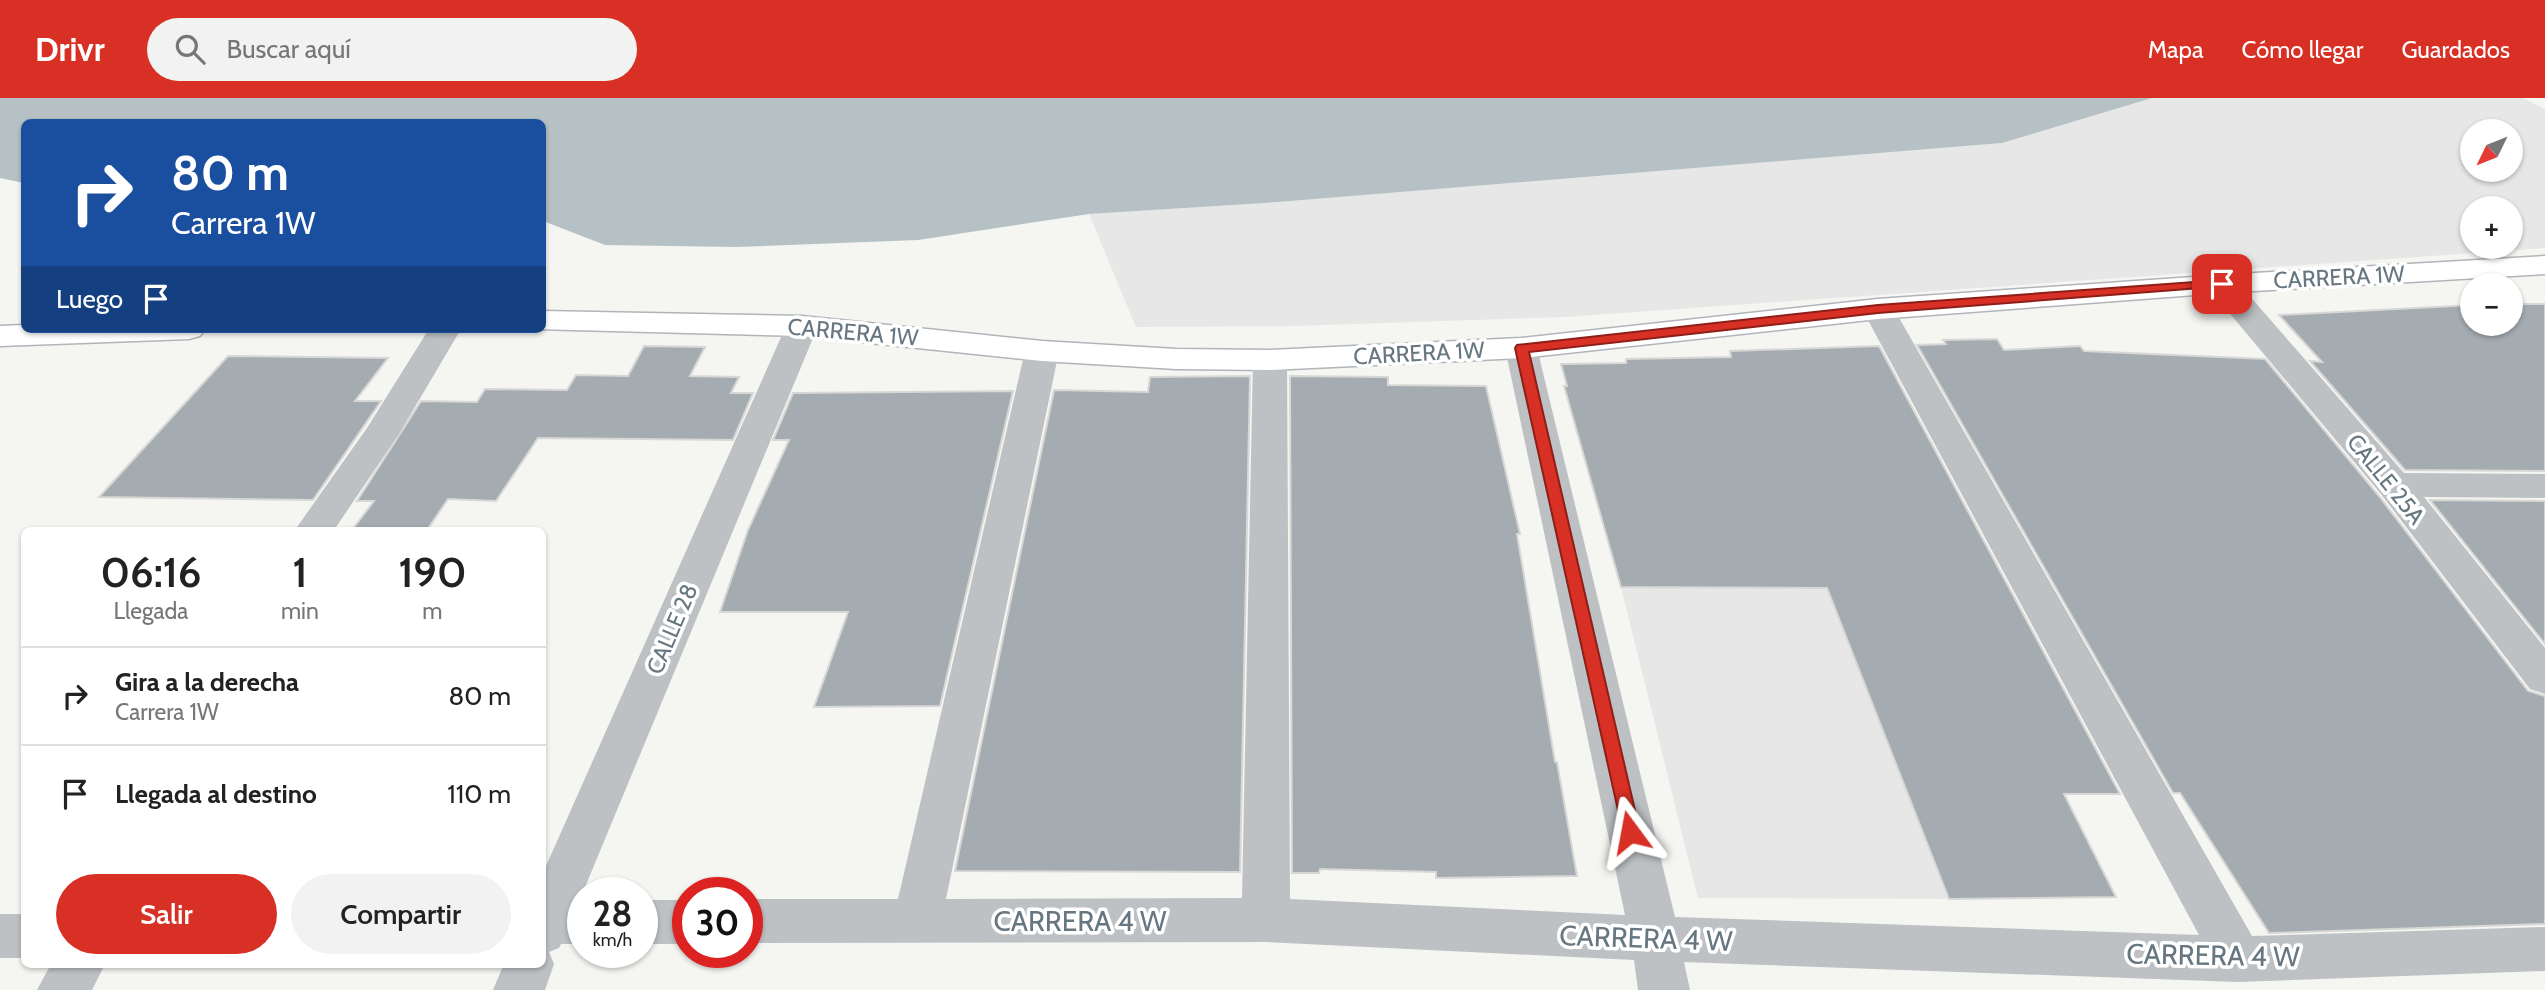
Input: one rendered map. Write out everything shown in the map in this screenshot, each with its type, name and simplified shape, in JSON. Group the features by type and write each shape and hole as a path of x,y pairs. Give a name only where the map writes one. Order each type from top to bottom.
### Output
{"street":[{"name":"CARRERA 1W","path":"546,321 802,326 1042,351 1176,359 1270,360 1521,348 1878,309 2222,284 2545,265"},
{"name":"CALLE 25A","path":"2222,284 2394,485 2545,678"},
{"path":"1878,309 2238,959"},
{"name":"CALLE 28","path":"549,932 802,326"},
{"path":"0,336 81,333"},
{"path":"316,527 381,434 443,333"},
{"path":"1521,348 1655,939 1664,990"},
{"path":"918,921 1042,351"},
{"path":"1266,920 1270,360"},
{"path":"2394,485 2545,486"},
{"name":"CARRERA 4 W","path":"763,922 1266,920 1655,939 2238,959 2545,949"},
{"path":"0,936 21,936"},
{"path":"62,990 77,968"},
{"name":"CALLE 28","path":"519,990 530,968"}],"shaded area":[{"path":"0,98 2152,98 2002,143 1278,202 1089,214 918,240 736,247 605,245 546,222 546,119 21,119 21,182 0,178"},
{"path":"2152,98 2523,98 2545,109 2545,248 2523,250 2523,196 2460,196 2460,254 1565,317 1294,326 1136,327 1089,214 1278,202 2001,143"},
{"path":"1621,587 1828,588 1949,899 1698,898"}],"building":[{"path":"2523,304 2545,304 2545,471 2405,470 2310,361 2322,362 2279,315 2460,306 2460,336 2523,336"},
{"path":"1997,339 2004,350 2080,346 2084,351 2265,359 2379,496 2528,691 2545,696 2545,924 2269,933 2180,793 2173,793 1917,345 1946,344 1943,340"},
{"path":"644,346 705,347 690,376 739,377 731,393 753,393 733,440 538,438 496,501 448,499 429,527 354,527 374,501 357,501 421,401 477,402 485,389 567,390 576,375 628,376"},
{"path":"1879,346 2120,794 2064,794 2116,897 1949,899 1827,588 1621,587 1564,386 1567,386 1561,364 1626,363 1626,359 1731,357 1730,351"},
{"path":"228,356 388,358 355,401 381,401 313,500 99,497"},
{"path":"1250,376 1240,872 955,871 1054,390 1148,392 1150,377"},
{"path":"1290,376 1388,377 1388,385 1486,386 1520,534 1517,534 1577,876 1436,878 1436,872 1320,869 1319,873 1292,873"},
{"path":"1013,391 940,706 814,707 848,612 720,612 748,530 789,440 773,440 793,393"},
{"path":"2430,500 2545,501 2545,644"}],"route":[{"path":"1630,832 1521,348 1878,309 2222,284"}]}
